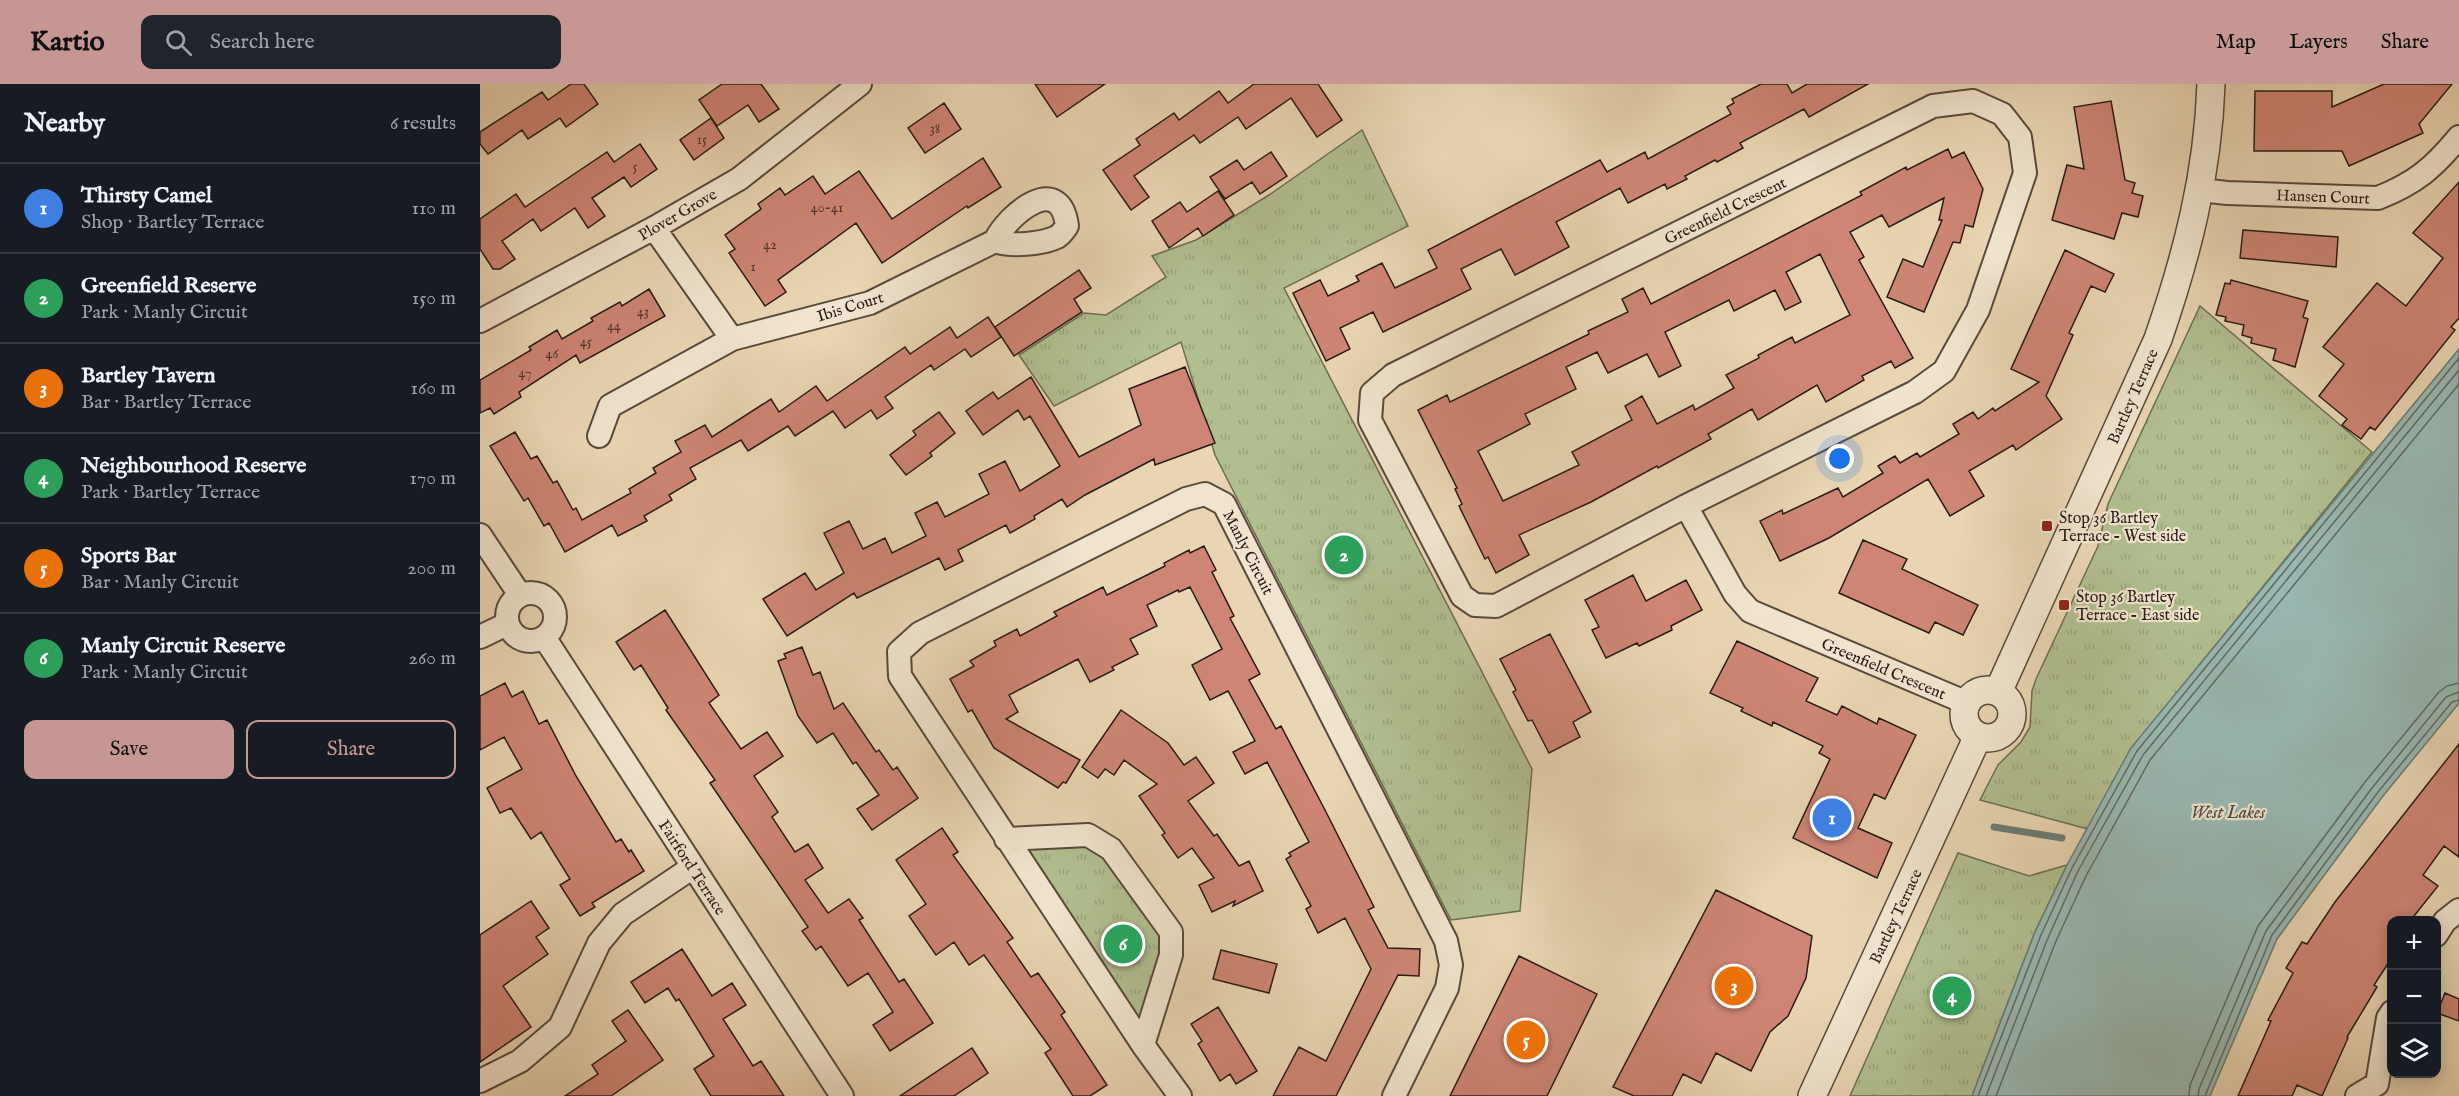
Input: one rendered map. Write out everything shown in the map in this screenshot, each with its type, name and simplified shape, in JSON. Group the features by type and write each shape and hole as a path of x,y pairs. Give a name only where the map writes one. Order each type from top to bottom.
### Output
{"street":[{"name":"Plover Grove","path":"480,321 654,228 739,179 860,84"},
{"name":"Bartley Terrace","path":"1998,692 2158,339 2177,284 2201,190 2210,125 2211,84"},
{"name":"Greenfield Crescent","path":"1973,101 2002,114 2020,137 2025,173 1978,310 1944,371 1915,392 1686,506 1496,606 1475,605 1462,596 1371,420 1372,393 1393,375 1933,106 1973,101"},
{"name":"Hansen Court","path":"2201,190 2227,193 2378,198 2399,190 2426,173 2459,137"},
{"path":"654,228 732,339"},
{"name":"Ibis Court","path":"599,436 610,406 732,339 870,303 995,241"},
{"name":"Manly Circuit","path":"1180,1096 1143,1045 900,676 899,652 920,633 1186,499 1205,494 1224,504 1446,941 1451,965 1448,988 1394,1096"},
{"name":"Greenfield Crescent","path":"1686,506 1735,594 1750,611 1966,703"},
{"path":"480,535 520,595"},
{"path":"536,593 545,597 551,604 555,620 544,637 532,641 522,639 514,634 507,624 508,609 520,595 536,593"},
{"path":"480,636 507,624"},
{"name":"Fairford Terrace","path":"544,637 842,1096"},
{"path":"1986,690 1998,692 2007,699 2011,706 2011,722 2007,729 1994,738 1978,736 1967,726 1964,718 1966,703 1978,692 1986,690"},
{"name":"Bartley Terrace","path":"1812,1096 1978,736"},
{"path":"1006,839 1088,835 1111,849 1172,932 1171,955 1143,1045"},
{"path":"480,1081 520,1062 560,1028 599,943 623,914 693,867"},
{"path":"2441,927 2459,910"},
{"path":"2357,1096 2377,1084 2387,1024"}],"green space":[{"path":"1362,130 1408,226 1284,288 1532,769 1520,911 1451,920 1215,455 1181,342 1054,406 1019,355 1084,313 1106,315 1166,277 1152,256 1196,240 1269,195"},
{"path":"2200,306 2372,452 2132,748 2088,829 1980,800 1998,765 2021,742 2030,727 2032,691 2036,679 2098,546 2108,504"},
{"path":"1088,835 1171,932 1143,1045 1006,839"},
{"path":"1958,853 2029,876 2067,865 2035,932 1972,1096 1850,1096"}],"water":[{"name":"West Lakes","path":"2459,349 2459,703 2383,796 2277,939 2210,1096 1972,1096 2035,932 2067,865 2131,748"}],"building":[{"path":"571,84 584,84 598,104 566,127 560,118 528,139 522,130 488,154 480,144 480,132 542,92 548,100"},
{"path":"722,84 761,84 779,109 759,122 748,105 717,126 699,100"},
{"path":"1035,84 1105,84 1057,117"},
{"path":"1254,84 1318,84 1342,120 1317,137 1291,98 1246,129 1238,117 1200,143 1194,135 1134,176 1149,197 1131,210 1103,170 1140,145 1136,139 1174,113 1179,120 1219,91 1228,103"},
{"path":"1761,84 1787,84 1792,93 1807,84 1868,84 1809,117 1804,109 1740,143 1743,148 1685,176 1687,179 1667,189 1665,184 1628,203 1620,188 1556,222 1569,247 1515,275 1501,249 1461,269 1471,289 1449,300 1383,332 1373,312 1340,328 1350,349 1326,361 1293,293 1320,280 1328,296 1359,281 1356,276 1382,263 1395,288 1437,268 1428,250 1600,160 1607,172 1645,152 1648,159 1731,114 1727,107 1734,103 1732,99"},
{"path":"2384,84 2452,84 2419,124 2423,133 2349,166 2342,151 2254,151 2255,91 2332,91 2332,107"},
{"path":"2111,101 2125,180 2135,183 2132,193 2143,196 2138,217 2122,213 2114,239 2052,220 2067,165 2084,169 2074,107"},
{"path":"944,103 961,129 925,153 908,128"},
{"path":"711,118 724,138 694,160 680,140"},
{"path":"640,144 657,169 631,187 624,177 592,198 605,216 588,228 575,208 541,231 533,219 502,241 515,259 500,269 493,269 480,249 480,219 516,194 525,207 607,152 614,162"},
{"path":"1948,149 1952,158 1964,152 1983,189 1973,227 1965,225 1960,243 1953,242 1924,312 1887,297 1903,259 1923,267 1942,220 1939,220 1944,198 1889,227 1882,215 1850,232 1864,257 1859,260 1913,358 1895,368 1891,361 1862,376 1864,380 1826,402 1817,385 1758,420 1752,409 1708,434 1711,439 1658,468 1657,466 1591,502 1519,535 1529,555 1496,573 1488,557 1485,559 1459,506 1462,504 1455,489 1457,488 1418,410 1447,395 1450,402 1589,334 1588,331 1628,312 1622,299 1643,288 1651,304 1862,195 1860,192 1906,167 1907,170","holes":["1820,254 1850,315 1795,343 1792,337 1758,355 1759,358 1726,375 1734,388 1695,410 1693,405 1657,424 1642,396 1625,406 1632,420 1572,452 1579,465 1503,501 1478,451 1530,424 1525,414 1576,389 1566,367 1597,352 1608,373 1647,354 1659,377 1681,366 1665,332 1729,300 1734,311 1775,290 1785,310 1801,302 1786,272"]},
{"path":"1271,152 1287,176 1260,194 1252,182 1225,199 1210,177 1237,160 1244,170"},
{"path":"983,158 1001,187 968,208 967,206 882,263 856,223 778,280 786,292 765,306 729,253 735,249 725,235 761,209 758,204 780,188 785,195 813,176 825,194 859,171 892,219"},
{"path":"2459,182 2459,318 2451,327 2455,330 2375,430 2370,427 2361,439 2342,425 2347,419 2319,396 2344,364 2323,347 2377,283 2406,306 2443,258 2413,233"},
{"path":"1218,191 1234,215 1203,236 1198,228 1169,248 1152,221 1180,202 1187,212"},
{"path":"2243,230 2338,237 2336,267 2240,258"},
{"path":"2065,250 2114,274 2105,292 2091,286 2069,333 2073,335 2046,396 2062,419 2016,450 2013,445 1969,471 1984,496 1950,516 1928,479 1829,538 1780,561 1760,521 1782,510 1783,514 1838,488 1843,497 1883,473 1878,466 1895,456 1900,463 1917,453 1920,457 1959,434 1953,424 1973,412 1978,419 1993,408 1995,411 2039,382 2011,369"},
{"path":"1079,270 1091,288 1074,299 1082,312 1014,356 995,327"},
{"path":"2231,280 2308,301 2303,317 2308,319 2295,367 2273,360 2276,349 2251,343 2252,338 2242,335 2244,325 2225,321 2226,317 2216,315 2225,283 2230,284"},
{"path":"649,289 665,316 580,363 576,355 519,392 521,397 494,414 490,408 480,413 480,380 531,350 529,347 557,330 562,339 593,321 591,318 620,302 622,306"},
{"path":"988,317 1001,337 971,357 965,349 934,370 931,365 885,397 893,408 877,419 871,410 845,428 833,411 795,436 788,426 748,451 741,440 690,468 696,479 669,495 672,500 644,516 647,521 618,536 612,525 565,552 549,523 544,526 528,498 524,501 490,446 515,432 531,459 537,456 553,483 557,481 573,510 576,508 582,520 631,493 629,489 656,473 653,468 681,452 675,441 705,425 712,437 771,399 779,412 816,386 827,401 905,347 910,354 950,327 957,338"},
{"path":"1185,367 1215,443 1155,465 1154,459 1085,495 1067,507 1062,499 1034,516 1035,519 1010,533 1006,525 958,550 963,561 945,570 939,558 857,598 854,593 787,636 763,599 805,573 816,590 844,573 824,533 849,521 863,549 885,538 892,553 926,536 915,513 937,502 945,517 989,494 979,474 1005,461 1020,491 1060,466 1030,416 1024,420 1018,410 983,435 966,411 993,392 998,399 1031,377 1079,457 1141,425 1129,389"},
{"path":"939,412 955,433 930,453 932,456 906,475 890,455 916,435 913,431"},
{"path":"1863,540 1907,559 1902,569 1978,605 1963,635 1935,622 1929,633 1839,593"},
{"path":"1204,546 1216,570 1212,572 1234,616 1230,618 1260,674 1249,680 1276,729 1281,726 1325,810 1374,907 1368,910 1388,948 1420,949 1419,976 1398,975 1336,1096 1273,1096 1299,1047 1326,1061 1371,969 1345,918 1318,933 1306,909 1311,906 1286,859 1291,856 1289,853 1309,842 1267,762 1245,774 1233,752 1255,741 1228,691 1210,700 1192,665 1222,649 1190,587 1179,592 1178,590 1147,605 1157,626 1130,639 1138,654 1112,667 1114,670 1090,682 1078,659 1009,695 1018,712 1006,719 1080,760 1066,783 1063,782 1058,788 994,748 972,710 968,712 950,679 974,666 970,661 996,646 994,641 1017,629 1020,636 1057,616 1054,612 1103,587 1107,595 1165,566 1164,563 1189,550 1190,553"},
{"path":"1633,575 1646,601 1686,580 1702,610 1671,626 1672,630 1639,646 1637,643 1606,658 1592,630 1599,627 1585,600"},
{"path":"665,610 719,695 709,703 741,749 767,732 783,756 754,776 778,812 772,817 795,852 808,844 823,868 805,880 828,913 849,899 863,918 859,920 899,982 904,979 933,1023 890,1051 873,1025 893,1012 868,973 848,986 821,946 816,950 802,931 808,927 710,783 715,780 666,710 668,708 641,665 634,670 616,642"},
{"path":"1550,634 1591,712 1573,722 1580,737 1549,753 1532,720 1528,721 1513,692 1516,690 1500,659"},
{"path":"1737,641 1818,678 1806,701 1837,715 1842,706 1877,724 1879,718 1916,735 1885,799 1874,794 1858,828 1892,843 1877,878 1793,838 1830,759 1819,753 1823,746 1773,722 1772,726 1741,711 1743,708 1710,693"},
{"path":"802,647 813,675 820,672 834,709 843,703 876,752 879,750 893,770 897,767 918,798 872,830 857,809 879,795 856,762 853,764 833,733 817,743 798,716 778,661 786,658 784,654"},
{"path":"505,683 512,697 523,691 539,724 547,720 576,776 616,842 621,839 644,871 592,903 595,907 580,916 560,885 570,879 541,832 531,839 511,808 500,813 487,788 522,769 504,737 480,750 480,696"},
{"path":"1121,710 1168,743 1184,765 1196,757 1214,783 1188,801 1214,836 1217,834 1239,866 1249,861 1263,891 1233,906 1235,901 1212,912 1199,885 1214,878 1192,848 1178,858 1162,835 1165,833 1139,796 1157,784 1124,760 1114,775 1105,769 1098,778 1082,767"},
{"path":"2459,744 2459,857 2444,846 2423,875 2438,886 2414,916 2387,916 2387,965 2374,985 2377,987 2347,1037 2322,1096 2297,1085 2292,1096 2238,1096 2271,1021 2268,1020 2293,973 2286,968 2302,942 2307,944 2335,902"},
{"path":"942,828 958,852 953,855 1013,938 1007,942 1031,977 1038,973 1065,1012 1061,1015 1107,1085 1090,1096 1073,1096 1045,1053 1051,1049 984,955 969,965 954,942 936,955 909,916 926,904 896,860"},
{"path":"1716,890 1812,936 1806,978 1788,1016 1770,1032 1751,1071 1716,1053 1701,1083 1683,1074 1672,1096 1634,1096 1613,1087"},
{"path":"531,901 549,928 536,937 548,954 503,986 531,1027 480,1062 480,935"},
{"path":"682,949 712,996 732,983 746,1005 723,1019 753,1066 761,1061 784,1096 711,1096 694,1069 714,1056 679,999 676,1001 668,988 645,1003 631,982"},
{"path":"1221,950 1277,964 1269,993 1213,979"},
{"path":"1519,956 1597,994 1547,1096 1450,1096"},
{"path":"2445,993 2459,999 2459,1021 2441,1014 2441,1003"},
{"path":"1218,1007 1257,1071 1236,1084 1230,1074 1220,1081 1198,1044 1202,1041 1191,1024"},
{"path":"628,1010 663,1060 611,1096 565,1096 598,1074 592,1065 626,1041 612,1021"},
{"path":"972,1048 988,1073 954,1096 900,1096"}],"waterway":[{"path":"1994,827 2062,838"}],"place":[{"name":"Stop 36 Bartley Terrace - West side","path":"2047,526"},
{"name":"Greenfield Reserve","path":"1344,555"},
{"name":"Stop 36 Bartley Terrace - East side","path":"2064,605"},
{"name":"Thirsty Camel","path":"1832,818"},
{"name":"Manly Circuit Reserve","path":"1123,944"},
{"name":"Bartley Tavern","path":"1734,986"},
{"name":"Neighbourhood Reserve","path":"1952,996"},
{"name":"Sports Bar","path":"1526,1040"}]}
